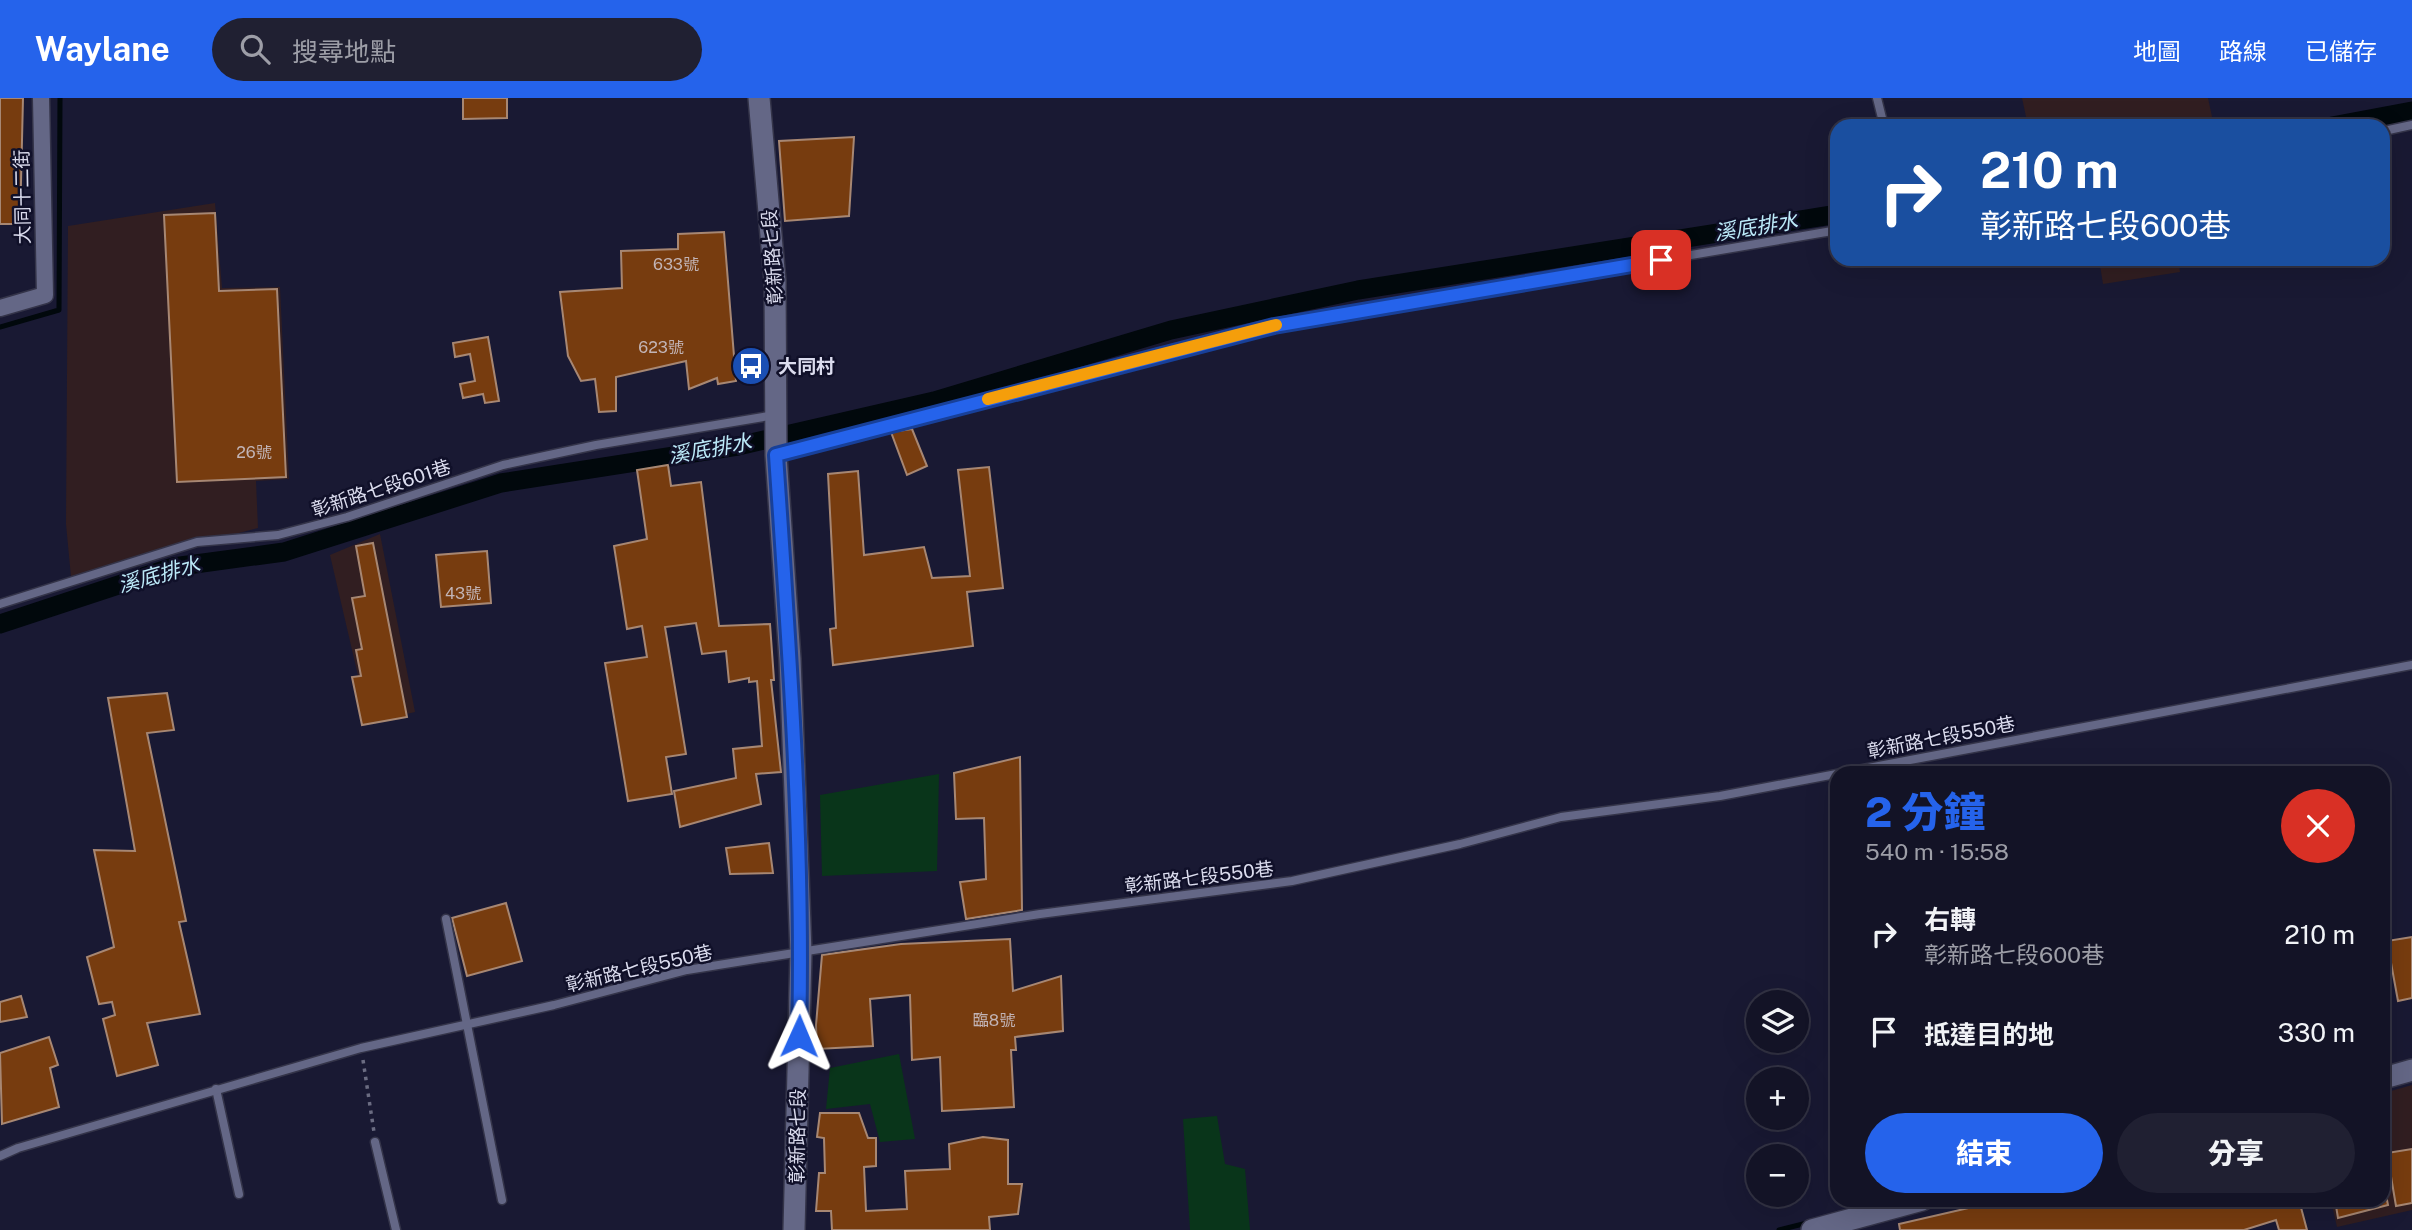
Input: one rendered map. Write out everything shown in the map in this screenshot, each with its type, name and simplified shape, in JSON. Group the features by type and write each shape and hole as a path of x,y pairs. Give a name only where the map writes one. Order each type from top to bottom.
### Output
{"street":[{"name":"大同十二街","path":"0,308 45,295 41,98"},
{"name":"彰新路七段","path":"759,98 775,281 776,455 790,659 801,953 794,1230"},
{"path":"2390,1076 2412,1070"},
{"path":"1812,1230 1896,1207"}],"lane":[{"path":"1877,98 1882,119"},
{"path":"2390,130 2412,125"},
{"path":"776,455 1274,326 1830,231"},
{"name":"彰新路七段601巷","path":"0,604 197,542 278,535 347,517 503,465 596,445 775,415"},
{"name":"彰新路七段550巷","path":"1878,766 2412,665"},
{"name":"彰新路七段550巷","path":"0,1156 216,1089 361,1048 687,970 1040,914 1292,881 1561,817 1720,796 1830,775"},
{"path":"446,919 502,1200"},
{"path":"216,1089 239,1194"},
{"path":"375,1142 396,1230"}],"path":[{"path":"361,1048 375,1142"}],"shaded area":[{"path":"2022,98 2208,98 2212,119 2026,119"},
{"path":"215,203 222,288 280,287 289,479 256,481 258,528 71,577 66,524 68,226"},
{"path":"2100,266 2179,266 2180,272 2103,284"},
{"path":"380,534 415,712 369,723 330,555"},
{"path":"2412,1085 2412,1210 2337,1227 2332,1207 2390,1207 2390,1091"}],"green space":[{"path":"939,774 937,871 822,876 820,795"},
{"path":"899,1054 915,1139 880,1142 870,1104 826,1109 830,1068"},
{"path":"1217,1116 1225,1164 1245,1169 1250,1230 1190,1230 1183,1119"}],"building":[{"path":"0,98 23,98 20,224 0,224"},
{"path":"463,98 507,98 507,118 463,119"},
{"path":"854,137 849,216 785,221 779,141"},
{"path":"215,213 219,291 277,289 286,477 177,482 164,215"},
{"path":"724,232 736,381 718,384 717,378 689,389 686,361 616,377 616,411 599,412 595,379 581,381 568,356 560,292 622,288 621,251 678,249 678,234"},
{"path":"488,337 499,401 485,403 483,394 463,398 460,384 475,381 470,354 455,357 453,343"},
{"path":"912,429 927,466 907,475 891,432"},
{"path":"668,465 671,486 701,482 719,626 770,624 774,680 771,680 781,772 756,774 761,804 680,827 674,791 736,778 733,749 762,746 757,681 749,682 749,678 729,682 726,651 702,654 696,623 665,627 686,754 666,757 672,794 628,801 605,663 647,657 642,626 627,629 614,546 647,539 637,470"},
{"path":"989,467 1003,588 967,592 973,646 833,665 830,629 836,628 828,474 858,471 864,555 924,547 932,578 970,576 958,470"},
{"path":"373,543 407,717 362,725 352,677 361,676 356,650 362,649 352,598 365,596 356,546"},
{"path":"487,551 491,603 441,607 436,555"},
{"path":"167,693 174,730 147,733 186,921 179,922 200,1014 147,1023 158,1065 117,1076 103,1019 115,1015 112,1002 99,1004 87,957 114,947 94,850 135,851 108,698"},
{"path":"1020,757 1022,910 966,919 960,882 986,879 984,818 956,819 954,773"},
{"path":"769,843 773,873 730,874 726,848"},
{"path":"506,903 522,961 467,976 452,918"},
{"path":"2412,937 2412,998 2398,1001 2390,957 2390,941"},
{"path":"1010,939 1013,991 1061,976 1063,1031 1015,1037 1016,1050 1011,1050 1014,1107 942,1111 940,1057 912,1060 910,995 870,999 873,1046 817,1049 816,1025 822,955 901,944"},
{"path":"21,996 27,1017 0,1022 0,1002"},
{"path":"49,1037 58,1065 50,1068 59,1107 2,1124 0,1053"},
{"path":"820,1113 859,1113 868,1138 876,1138 876,1166 864,1167 866,1211 907,1209 905,1171 950,1169 949,1144 983,1137 1008,1140 1008,1184 1022,1184 1018,1214 989,1217 990,1230 832,1230 831,1211 816,1211 819,1173 825,1173 824,1138 817,1137"},
{"path":"2412,1149 2412,1203 2396,1206 2390,1153"},
{"path":"1973,1207 2301,1207 2307,1230 2279,1230 2276,1220 2244,1230 1900,1230 1899,1224"},
{"path":"2336,1207 2380,1207 2338,1218"}],"waterway":[{"path":"0,327 59,310 60,98"},
{"name":"溪底排水","path":"2369,119 2412,111"},
{"name":"溪底排水","path":"0,624 173,567 284,552 501,483 738,446 934,401 1171,330 1358,290 1830,215"},
{"path":"1779,1230 1811,1222"}],"slow traffic":[{"path":"988,399 1276,325"}],"place":[{"name":"大同村","path":"751,366"}],"route":[{"path":"799,1036 801,953 790,659 776,455 1274,326 1392,303 1661,260"}]}
